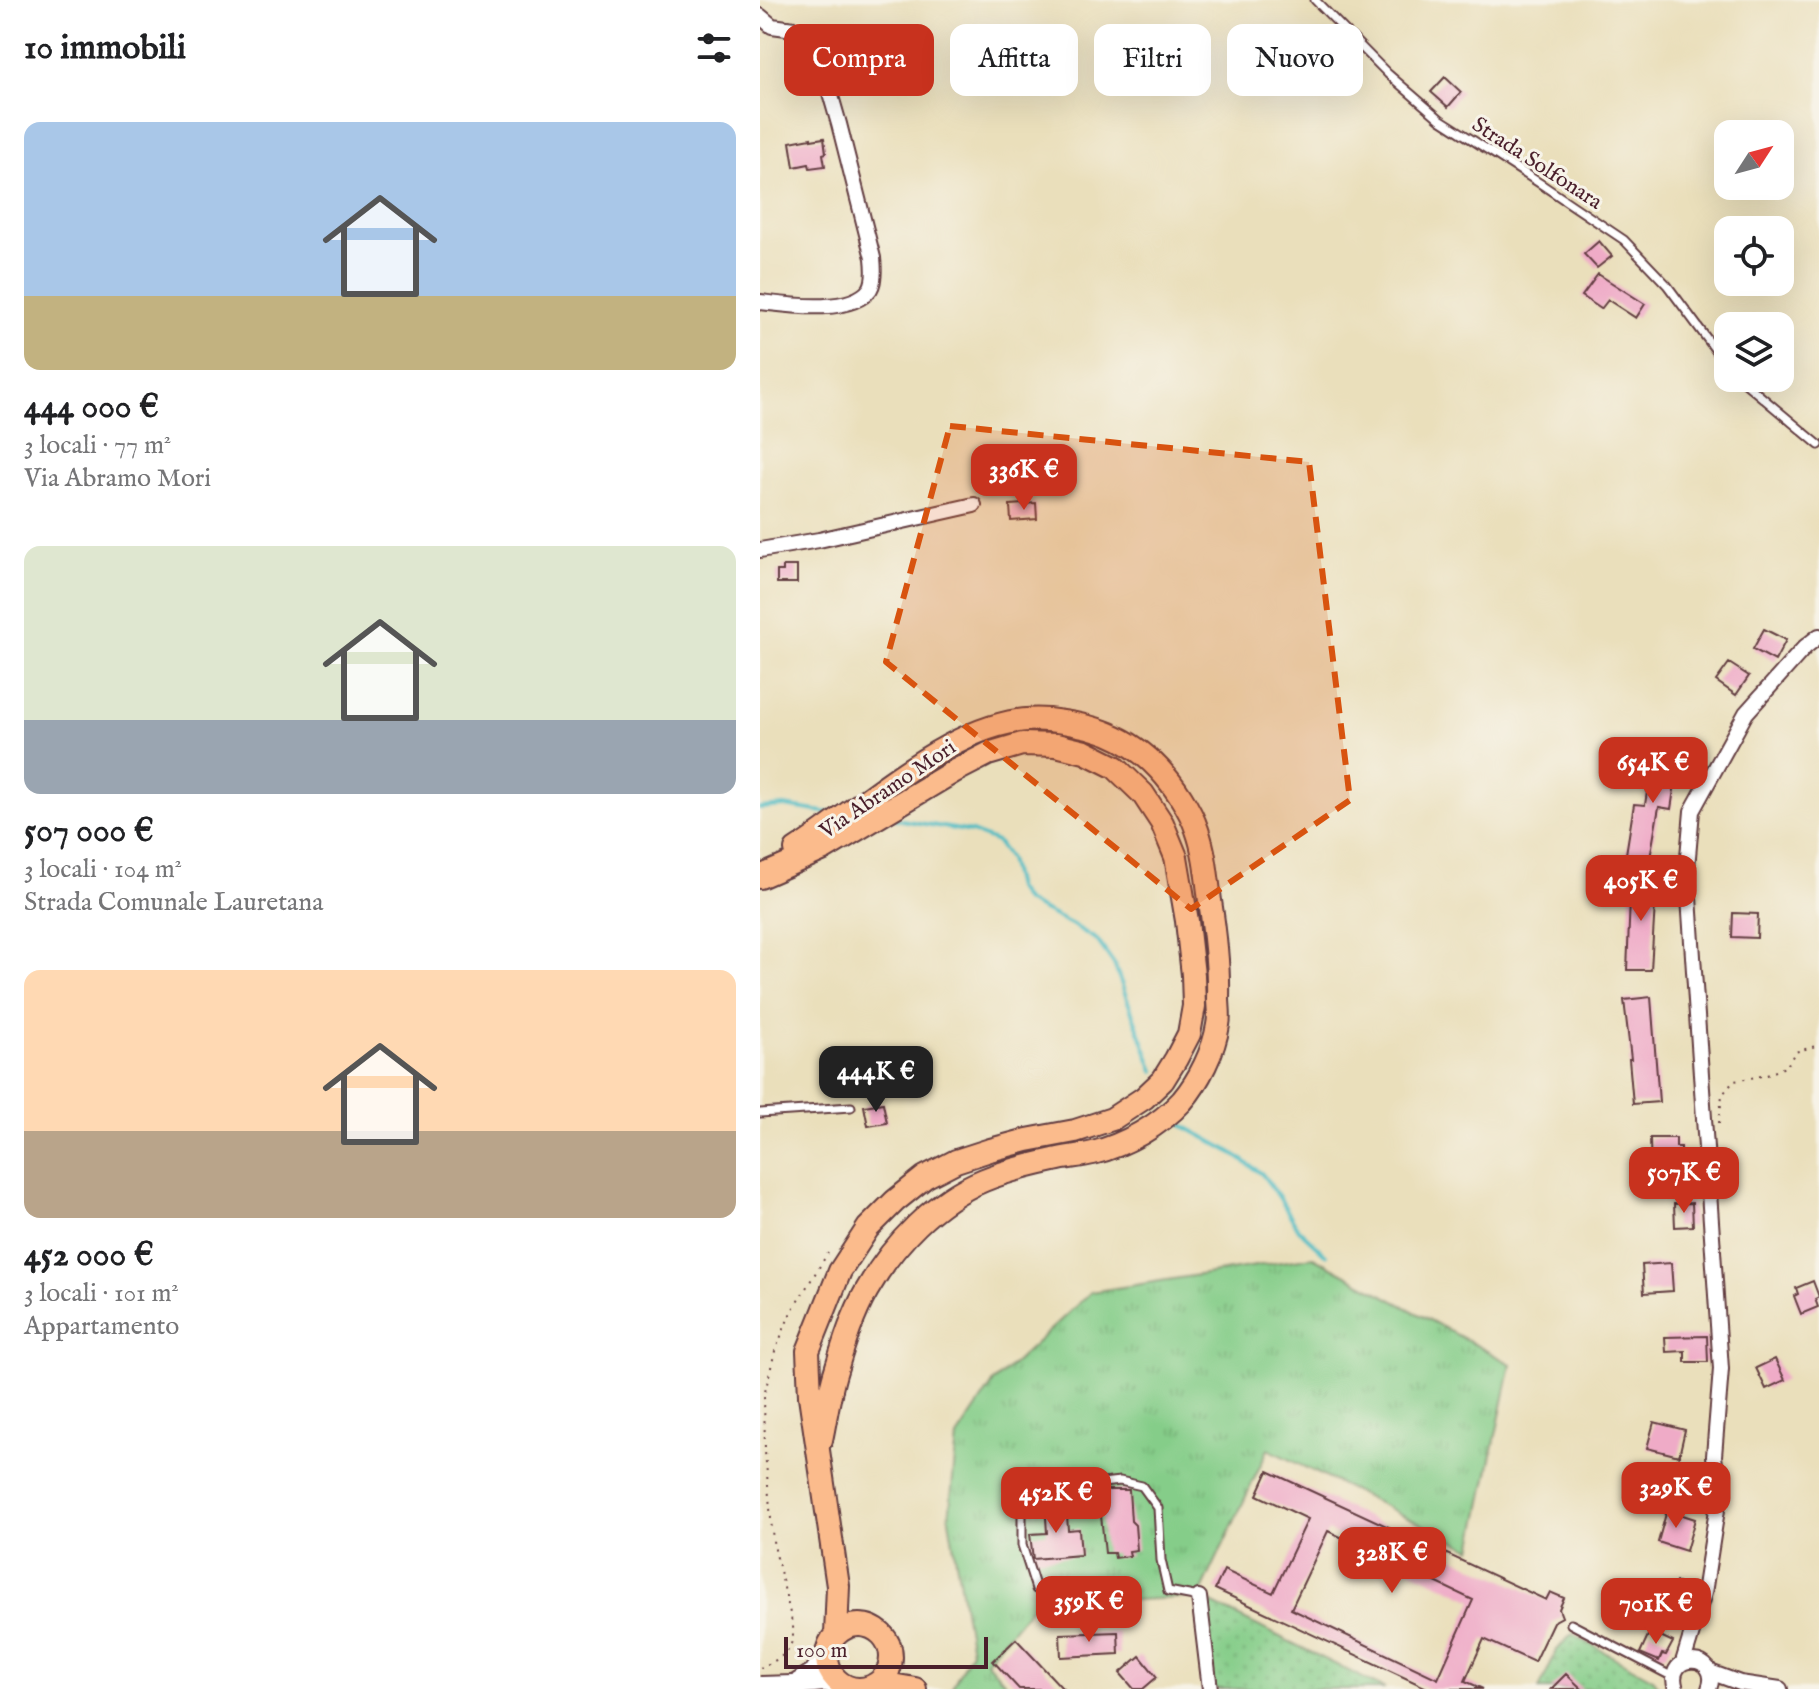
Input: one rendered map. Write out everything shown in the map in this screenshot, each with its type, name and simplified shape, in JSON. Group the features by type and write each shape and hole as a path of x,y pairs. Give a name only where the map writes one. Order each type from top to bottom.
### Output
{"main road":[{"name":"Via Abramo Mori","path":"760,875 917,765 962,738 1000,724 1038,719 1073,723 1101,730 1132,746 1159,770 1180,797 1197,827 1204,856 1219,964 1218,1024 1210,1053 1184,1099 1165,1117 1133,1138 1094,1153 1054,1160 983,1181 951,1197 895,1248 866,1291 848,1335 835,1372 819,1453"},
{"name":"Via Abramo Mori","path":"760,875 824,849 988,754 1022,744 1056,745 1085,752 1115,767 1143,794 1162,823 1176,857 1193,975 1194,1006 1189,1034 1163,1080 1144,1098 1112,1119 956,1161 925,1177 868,1228 840,1271 808,1351 810,1396 838,1586 831,1644"},
{"name":"Via Abramo Mori","path":"838,1586 850,1612 861,1624"},
{"path":"861,1624 871,1626 886,1638 891,1660 884,1678 866,1688 855,1689 844,1686 830,1673 831,1644 843,1628 861,1624"},
{"path":"891,1660 900,1675 915,1689"},
{"path":"876,1684 915,1689"}],"street":[{"path":"760,16 772,26 794,29 824,72 874,272 870,289 853,301 815,308 760,302"},
{"path":"760,550 974,505"},
{"path":"1673,1685 1675,1671 1683,1662 1704,1593 1719,1497 1714,1456 1721,1369 1687,868 1692,811 1746,713 1805,647 1819,636"},
{"path":"1199,1597 1210,1689"},
{"path":"786,1687 814,1672 831,1644"},
{"path":"1683,1662 1699,1661 1707,1667 1710,1672 1709,1688 1718,1689 1740,1683"},
{"path":"760,1671 786,1687"},
{"path":"1710,1672 1740,1683 1780,1689"},
{"path":"760,1686 786,1687 824,1682 844,1686"}],"lane":[{"name":"Strada Solfonara","path":"1315,0 1388,74 1440,119 1624,240 1667,285 1714,348"},
{"path":"1756,392 1819,445"},
{"path":"760,1113 851,1107"},
{"path":"1036,1589 1022,1545 1022,1510 1039,1490 1120,1481 1142,1486 1158,1508 1161,1560 1168,1591 1199,1597"},
{"path":"1571,1624 1673,1685"}],"path":[{"path":"1719,1126 1722,1095 1734,1081 1767,1075 1787,1066 1795,1052 1819,1045"},
{"path":"760,1671 790,1649 794,1639 773,1541 765,1452 764,1396 775,1351 791,1312 828,1253"}],"highlighted area":[{"path":"950,426 1309,462 1350,800 1191,909 886,662"}],"green space":[{"path":"1313,1257 1511,1364 1472,1549 1268,1449 1199,1597 1036,1601 986,1661 1011,1689 951,1689 971,1651 949,1519 957,1437 993,1383 1091,1292"},
{"path":"1199,1597 1385,1689 1210,1689"},
{"path":"1572,1634 1653,1679 1660,1689 1539,1689 1557,1650"}],"building":[{"path":"1445,77 1461,92 1448,107 1431,92"},
{"path":"824,138 825,166 810,168 809,164 794,167 790,142"},
{"path":"1599,241 1612,256 1597,268 1584,254"},
{"path":"1598,274 1645,304 1636,318 1608,300 1601,309 1582,296"},
{"path":"1036,503 1037,519 1011,521 1010,505"},
{"path":"783,566 797,566 797,583 777,583 777,571 783,571"},
{"path":"1764,629 1786,640 1775,661 1753,649"},
{"path":"1729,663 1749,676 1736,695 1716,681"},
{"path":"1653,753 1679,757 1671,809 1659,807 1650,858 1626,854 1634,804 1645,805"},
{"path":"1631,876 1654,877 1656,886 1651,970 1627,970"},
{"path":"1733,913 1758,914 1757,938 1732,937"},
{"path":"1651,997 1659,1102 1633,1104 1624,1000"},
{"path":"883,1103 887,1123 868,1126 864,1106"},
{"path":"1650,1138 1676,1138 1676,1147 1681,1147 1681,1181 1651,1178"},
{"path":"1692,1203 1693,1226 1675,1227 1674,1204"},
{"path":"1671,1263 1673,1291 1644,1293 1642,1265"},
{"path":"1813,1281 1819,1297 1815,1299 1818,1307 1801,1314 1794,1296 1798,1294 1796,1288"},
{"path":"1707,1336 1708,1362 1685,1362 1685,1351 1666,1352 1665,1337"},
{"path":"1775,1359 1785,1380 1766,1389 1756,1368"},
{"path":"1654,1422 1685,1430 1679,1456 1647,1448"},
{"path":"1268,1471 1546,1600 1550,1592 1564,1598 1559,1609 1562,1617 1553,1622 1534,1662 1484,1639 1465,1681 1483,1689 1429,1689 1215,1589 1224,1570 1273,1593 1308,1519 1257,1495","holes":["1328,1531 1473,1600 1438,1679 1291,1609"]},
{"path":"1104,1490 1129,1490 1137,1550 1129,1551 1130,1556 1115,1558 1114,1553 1105,1553 1099,1497 1103,1497"},
{"path":"1066,1500 1068,1530 1079,1529 1081,1555 1033,1559 1030,1534 1047,1533 1045,1502"},
{"path":"1667,1510 1695,1519 1686,1551 1658,1542"},
{"path":"1676,1582 1695,1589 1687,1611 1668,1604"},
{"path":"1650,1631 1673,1642 1659,1661 1640,1653"},
{"path":"1118,1632 1119,1654 1061,1657 1060,1634"},
{"path":"1016,1639 1063,1689 1019,1689 993,1661"},
{"path":"1140,1656 1157,1677 1143,1689 1134,1689 1120,1673"},
{"path":"1566,1674 1582,1689 1551,1689"}],"waterway":[{"path":"760,808 784,806 830,813"},
{"path":"896,819 972,832 997,842 1009,859 1016,888 1025,901 1097,940 1114,964 1154,1071"},
{"path":"1166,1094 1168,1098"},
{"path":"1180,1120 1182,1125 1231,1152 1262,1174 1299,1230 1326,1255"}]}
